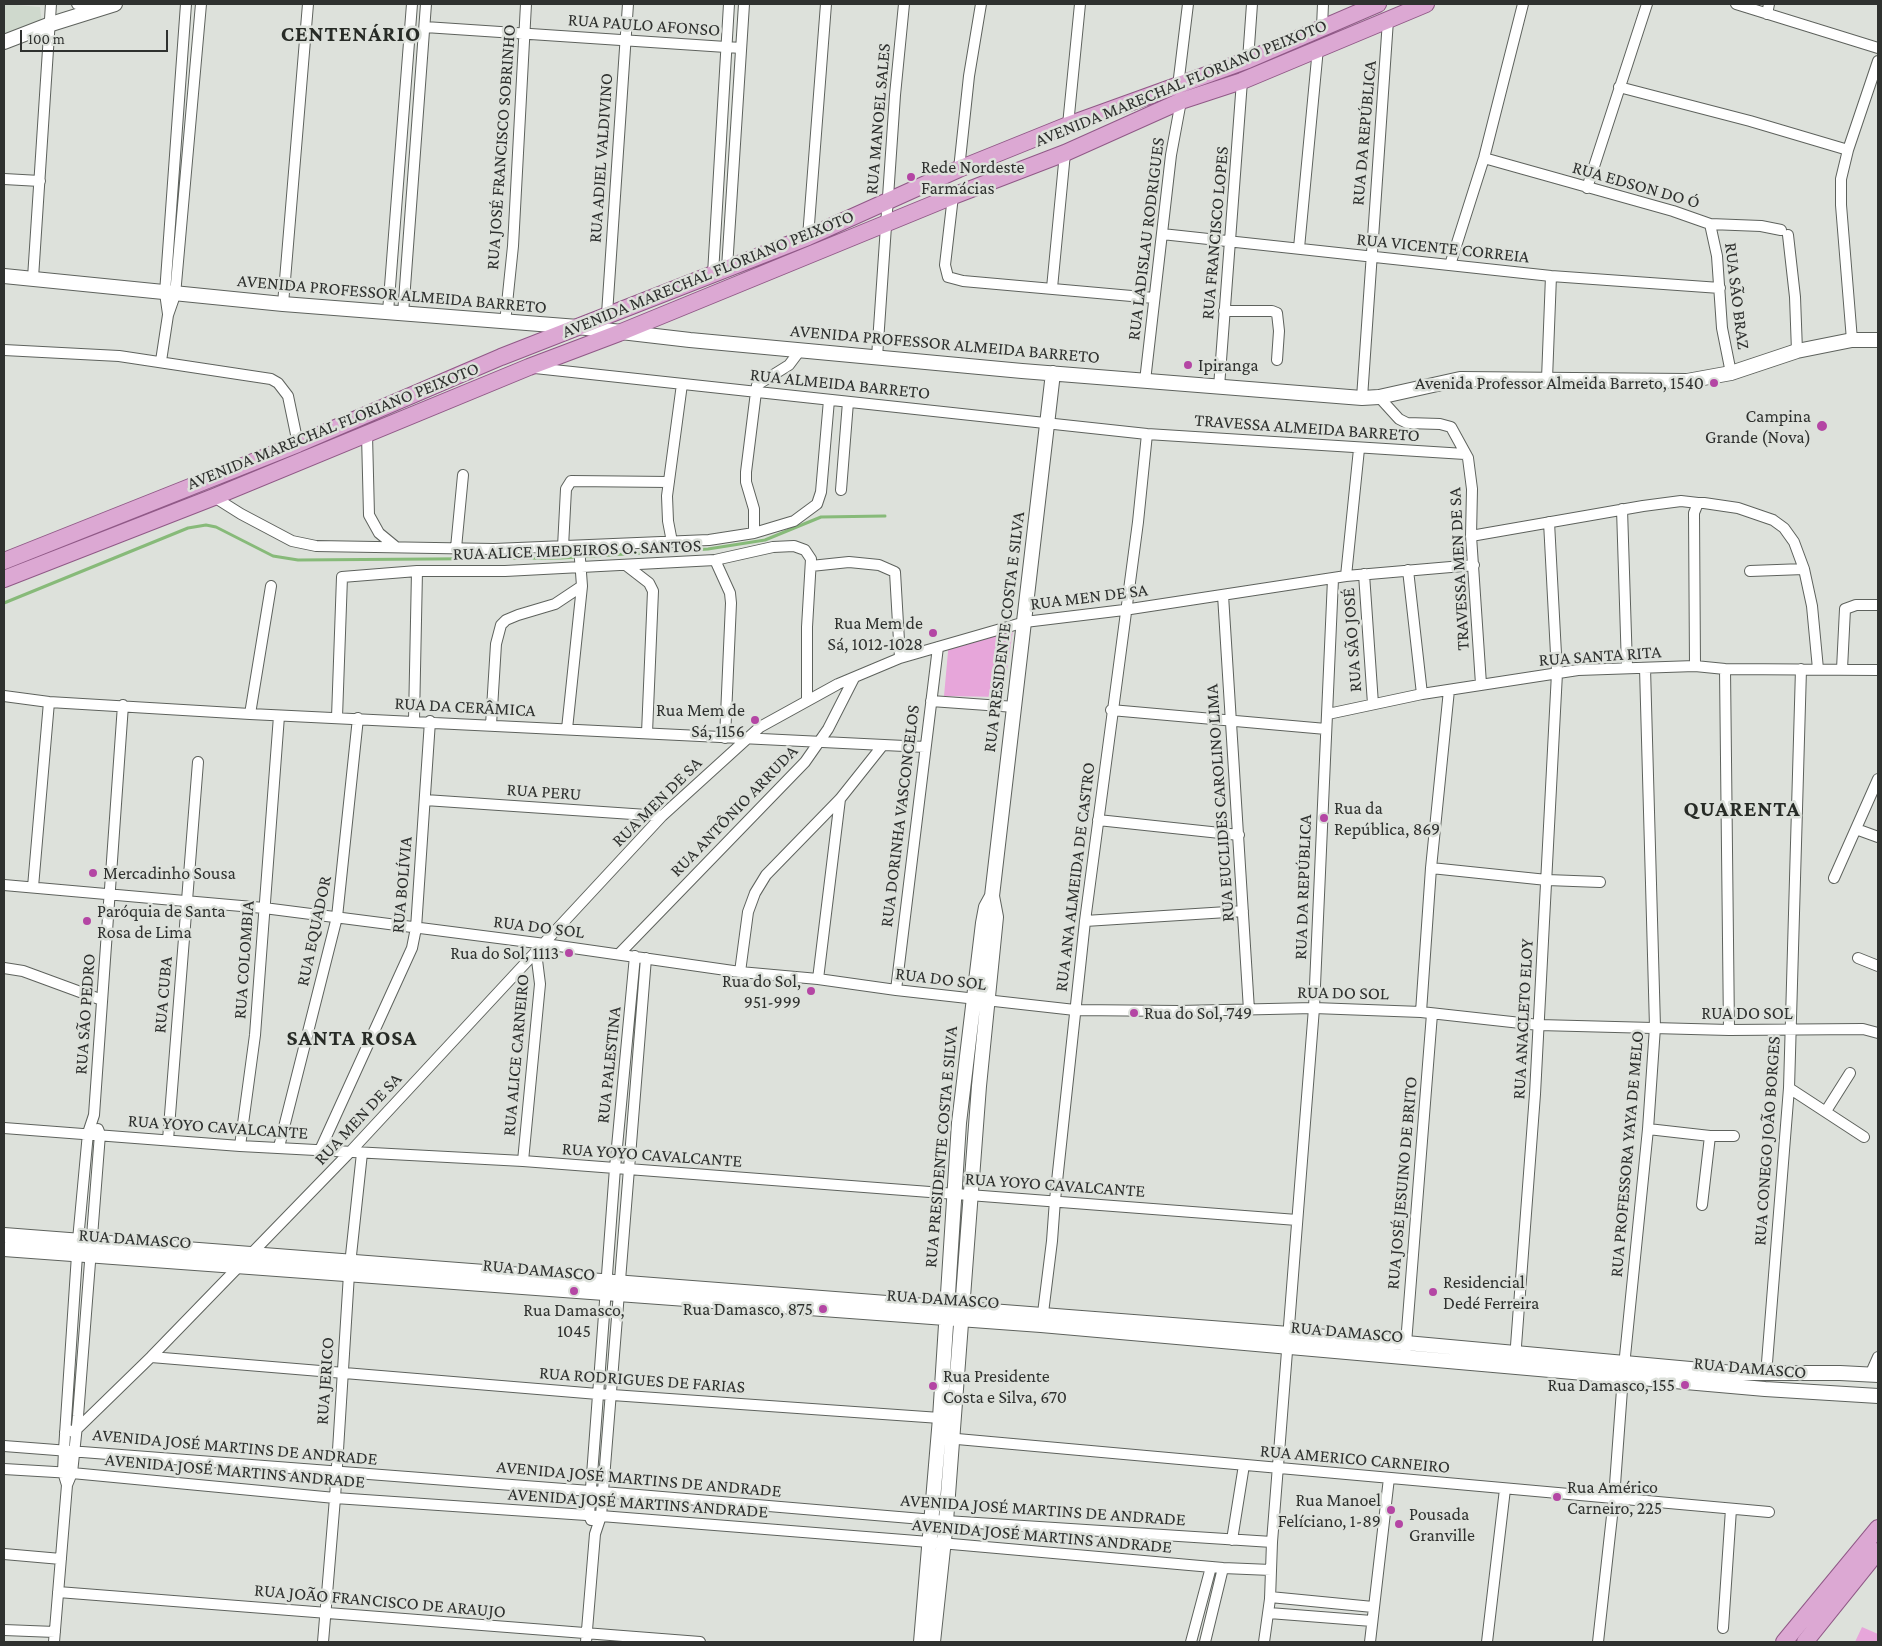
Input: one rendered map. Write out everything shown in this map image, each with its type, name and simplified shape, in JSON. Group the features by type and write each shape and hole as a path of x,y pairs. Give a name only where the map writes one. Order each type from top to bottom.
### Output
{"main road":[{"name":"AVENIDA MARECHAL FLORIANO PEIXOTO","path":"4,579 214,497 529,367 619,333 953,196 1065,153 1179,93 1248,60 1378,4"},
{"name":"AVENIDA MARECHAL FLORIANO PEIXOTO","path":"4,561 298,444 607,314 808,237 888,203 959,169 1068,124 1179,93 1242,81 1426,4"},
{"path":"1784,1642 1878,1528"},
{"path":"1805,1642 1878,1551"}],"street":[{"path":"33,278 50,4"},
{"path":"77,4 113,4"},
{"path":"4,42 48,25 113,4"},
{"path":"170,294 186,4"},
{"path":"161,361 168,315 201,4"},
{"path":"283,304 308,4"},
{"path":"388,312 412,4"},
{"path":"403,314 426,4"},
{"name":"RUA JOSÉ FRANCISCO SOBRINHO","path":"505,323 513,246 526,4"},
{"name":"RUA ADIEL VALDIVINO","path":"607,314 628,4"},
{"path":"720,271 726,47 729,4"},
{"path":"720,271 744,4"},
{"path":"808,237 826,4"},
{"name":"RUA MANOEL SALES","path":"877,357 904,4"},
{"path":"959,169 969,76 981,4"},
{"path":"1068,124 1080,4"},
{"name":"RUA LADISLAU RODRIGUES","path":"1145,381 1188,4"},
{"path":"1248,60 1252,4"},
{"path":"1322,27 1323,4"},
{"path":"1450,264 1484,158 1524,4"},
{"path":"1587,188 1646,4"},
{"path":"1736,4 1768,9 1878,48"},
{"name":"RUA DA REPÚBLICA","path":"1362,398 1370,257 1385,87 1388,20"},
{"name":"RUA PAULO AFONSO","path":"425,27 741,48"},
{"path":"1299,248 1318,48"},
{"path":"1852,340 1841,205 1841,179 1848,150 1878,61"},
{"name":"RUA FRANCISCO LOPES","path":"1219,387 1242,81"},
{"path":"1619,87 1741,118 1848,150"},
{"path":"1052,288 1065,153"},
{"name":"RUA EDSON DO Ó","path":"1484,158 1674,211 1710,224 1761,226 1784,233 1794,297 1796,351"},
{"path":"4,179 40,181"},
{"path":"953,196 945,265 948,277 963,281 1154,298"},
{"name":"RUA SÃO BRAZ","path":"1710,224 1720,288 1722,328 1731,373"},
{"name":"RUA VICENTE CORREIA","path":"1162,234 1551,276 1720,288"},
{"name":"AVENIDA PROFESSOR ALMEIDA BARRETO","path":"4,276 170,294 505,323 578,327 619,333 1052,373 1362,398 1379,397 1460,379 1687,381 1731,373 1796,351 1852,340 1878,340"},
{"path":"1548,379 1551,276"},
{"path":"1224,311 1272,311 1277,313 1279,324 1277,360"},
{"path":"4,350 119,356 161,361 248,374 278,383 288,396 298,444"},
{"path":"754,533 754,509 746,482 746,472 757,385 788,365 801,350"},
{"name":"RUA ALMEIDA BARRETO","path":"529,367 1147,434"},
{"name":"RUA PRESIDENTE COSTA E SILVA","path":"934,1642 952,1439 954,1195 959,1123 983,923 986,907 992,896 1048,423 1052,373"},
{"path":"672,542 667,509 668,482 682,384"},
{"name":"TRAVESSA MEN DE SA","path":"1379,397 1399,419 1407,422 1440,424 1451,427 1470,464 1471,536 1481,684"},
{"name":"RUA ALICE MEDEIROS O. SANTOS","path":"337,717 342,577 417,571 505,572 579,557 672,542 709,540 754,533 794,521 813,508 821,492 829,400"},
{"path":"840,490 848,402"},
{"name":"TRAVESSA ALMEIDA BARRETO","path":"1147,434 1359,449 1465,454"},
{"name":"RUA ANA ALMEIDA DE CASTRO","path":"1042,1320 1085,921 1124,610 1138,522 1147,434"},
{"path":"367,435 369,515 379,533 396,547"},
{"path":"1346,576 1359,449"},
{"path":"456,548 463,475"},
{"path":"563,547 566,489 568,484 574,481 668,482"},
{"name":"RUA ALICE MEDEIROS O. SANTOS","path":"214,497 241,514 292,541 316,546 563,547 579,557 627,566 715,560 784,546 801,547 810,554 811,566"},
{"path":"1471,536 1681,500 1738,508 1773,520 1784,528 1794,542 1804,569 1812,606 1818,669"},
{"path":"1695,666 1694,513 1701,503"},
{"path":"1622,509 1626,667"},
{"name":"RUA ANACLETO ELOY","path":"1515,1359 1539,1025 1557,673 1548,522"},
{"path":"567,729 582,586 579,557"},
{"path":"715,560 730,593 731,603 725,738"},
{"path":"807,700 807,627 811,566 858,562 888,567 895,572 898,579 900,658"},
{"name":"RUA MEN DE SA","path":"76,1430 151,1357 350,1152 662,816 760,727 807,700 900,658 1025,622 1124,610 1346,576 1474,565"},
{"path":"627,566 649,583 653,591 647,733"},
{"path":"1750,571 1804,569"},
{"path":"1408,570 1422,694"},
{"path":"414,720 417,571"},
{"name":"RUA SÃO JOSÉ","path":"1364,574 1373,704"},
{"name":"RUA DA REPÚBLICA","path":"1264,1642 1270,1597 1270,1570 1287,1340 1314,1008 1333,579"},
{"path":"250,714 271,586"},
{"path":"491,725 496,644 501,625 506,620 518,615 555,604 582,586"},
{"name":"RUA EUCLIDES CAROLINO LIMA","path":"1223,595 1250,1010"},
{"path":"1842,669 1845,609 1856,605 1878,605"},
{"name":"RUA DORINHA VASCONCELOS","path":"896,990 938,647"},
{"name":"RUA SANTA RITA","path":"1328,714 1422,694 1481,684 1557,673 1626,667 1695,666 1725,669 1878,670"},
{"name":"RUA PROFESSORA YAYA DE MELO","path":"1598,1642 1614,1498 1624,1369 1648,1130 1655,1027 1645,668"},
{"path":"1725,669 1729,1030"},
{"name":"RUA CONEGO JOÃO BORGES","path":"1766,1374 1789,1088 1800,669"},
{"name":"RUA ANTÔNIO ARRUDA","path":"619,954 820,743 854,678"},
{"path":"1420,1012 1431,868 1449,690"},
{"name":"RUA DA CERÂMICA","path":"4,696 50,702 278,716 414,720 725,738 925,747"},
{"path":"931,701 1015,707"},
{"path":"33,887 50,702"},
{"name":"RUA SÃO PEDRO","path":"69,1450 76,1430 85,1248 88,1133 94,1115 108,893 123,705"},
{"path":"1111,710 1326,729"},
{"name":"RUA COLOMBIA","path":"240,1146 255,1035 278,716"},
{"name":"RUA EQUADOR","path":"279,1147 337,917 358,718"},
{"name":"RUA BOLÍVIA","path":"320,1150 407,964 416,928 430,721"},
{"path":"740,972 748,912 755,893 784,854 840,799 883,745"},
{"name":"RUA CUBA","path":"168,1140 198,762"},
{"path":"1834,878 1878,779"},
{"path":"818,979 840,799"},
{"name":"RUA PERU","path":"425,800 662,816"},
{"path":"1098,820 1238,835"},
{"path":"1856,828 1878,837"},
{"path":"1431,868 1546,880 1600,882"},
{"name":"RUA DO SOL","path":"4,885 264,908 635,956 740,972 818,979 896,990 1075,1010 1314,1008 1420,1012 1539,1025 1729,1030 1863,1029 1878,1032"},
{"name":"RUA PRESIDENTE COSTA E SILVA","path":"921,1642 940,1418 972,1196 979,1086 996,911 992,896"},
{"path":"1085,921 1243,911"},
{"name":"RUA ALICE CARNEIRO","path":"523,1161 540,984 536,952"},
{"name":"RUA PALESTINA","path":"587,1638 595,1534 601,1516 612,1394 615,1168 635,956"},
{"name":"RUA PALESTINA","path":"595,1534 589,1515 598,1394 629,1169 646,958"},
{"path":"1858,958 1878,966"},
{"path":"4,968 38,976 102,1000"},
{"name":"RUA JOSÉ JESUINO DE BRITO","path":"1405,1349 1432,1014"},
{"path":"1826,1111 1850,1073"},
{"path":"1789,1088 1864,1137"},
{"name":"RUA SÃO PEDRO","path":"68,1472 69,1450 65,1432 85,1248 100,1134 94,1115"},
{"name":"RUA YOYO CAVALCANTE","path":"4,1128 240,1146 523,1161 1297,1220"},
{"path":"1648,1130 1710,1136 1734,1136"},
{"path":"1702,1205 1710,1136"},
{"name":"RUA JERICO","path":"323,1642 335,1498 349,1268 362,1152"},
{"name":"RUA DAMASCO","path":"4,1235 85,1248 239,1265 349,1268 1405,1349 1624,1369 1878,1396"},
{"name":"RUA DAMASCO","path":"4,1249 85,1248 249,1254 349,1268"},
{"name":"RUA RODRIGUES DE FARIAS","path":"151,1357 598,1394 940,1418"},
{"path":"1874,1375 1878,1357"},
{"name":"RUA DAMASCO","path":"1624,1369 1766,1374 1840,1373 1874,1375"},
{"path":"65,1432 76,1430"},
{"name":"RUA AMERICO CARNEIRO","path":"938,1438 1769,1512"},
{"name":"AVENIDA JOSÉ MARTINS DE ANDRADE","path":"4,1446 591,1491 946,1521 1272,1542"},
{"path":"1232,1540 1244,1465"},
{"name":"AVENIDA JOSÉ MARTINS ANDRADE","path":"4,1469 68,1472 335,1498 589,1515 1211,1567 1270,1570"},
{"path":"4,1630 54,1637 68,1472"},
{"path":"1370,1642 1389,1478"},
{"path":"1487,1642 1505,1489"},
{"path":"1723,1628 1731,1509"},
{"path":"4,1554 61,1558"},
{"path":"1191,1642 1211,1567"},
{"path":"1206,1642 1224,1568"},
{"name":"RUA JOÃO FRANCISCO DE ARAUJO","path":"58,1592 325,1612 587,1638 700,1642"},
{"path":"1270,1597 1373,1607"},
{"path":"1268,1613 1372,1621"}],"shaded area":[{"path":"4,4 40,7 42,24 4,37"},
{"path":"1014,624 1003,697 944,696 949,641"},
{"path":"1862,1627 1878,1634 1878,1642 1855,1642"}],"waterway":[{"path":"4,603 188,528 206,525 216,527 273,556 298,560 561,558 708,549 765,540 821,517 885,516"}],"place":[{"name":"Rede Nordeste Farmácias","path":"911,177"},
{"name":"Ipiranga","path":"1188,365"},
{"name":"Avenida Professor Almeida Barreto, 1540","path":"1714,383"},
{"name":"Campina Grande (Nova)","path":"1822,426"},
{"name":"Rua Mem de Sá, 1012-1028","path":"933,633"},
{"name":"Rua Mem de Sá, 1156","path":"755,720"},
{"name":"Rua da República, 869","path":"1324,818"},
{"name":"Mercadinho Sousa","path":"93,873"},
{"name":"Paróquia de Santa Rosa de Lima","path":"87,921"},
{"name":"Rua do Sol, 1113","path":"569,953"},
{"name":"Rua do Sol, 951-999","path":"811,991"},
{"name":"Rua do Sol, 749","path":"1134,1013"},
{"name":"Rua Damasco, 1045","path":"574,1291"},
{"name":"Residencial Dedé Ferreira","path":"1433,1292"},
{"name":"Rua Damasco, 875","path":"823,1309"},
{"name":"Rua Damasco, 155","path":"1685,1385"},
{"name":"Rua Presidente Costa e Silva, 670","path":"933,1386"},
{"name":"Rua Américo Carneiro, 225","path":"1557,1497"},
{"name":"Rua Manoel Felíciano, 1-89","path":"1391,1510"},
{"name":"Pousada Granville","path":"1399,1524"}],"district":[{"name":"CENTENÁRIO","path":"351,34"},
{"name":"QUARENTA","path":"1742,809"},
{"name":"SANTA ROSA","path":"352,1038"}]}
